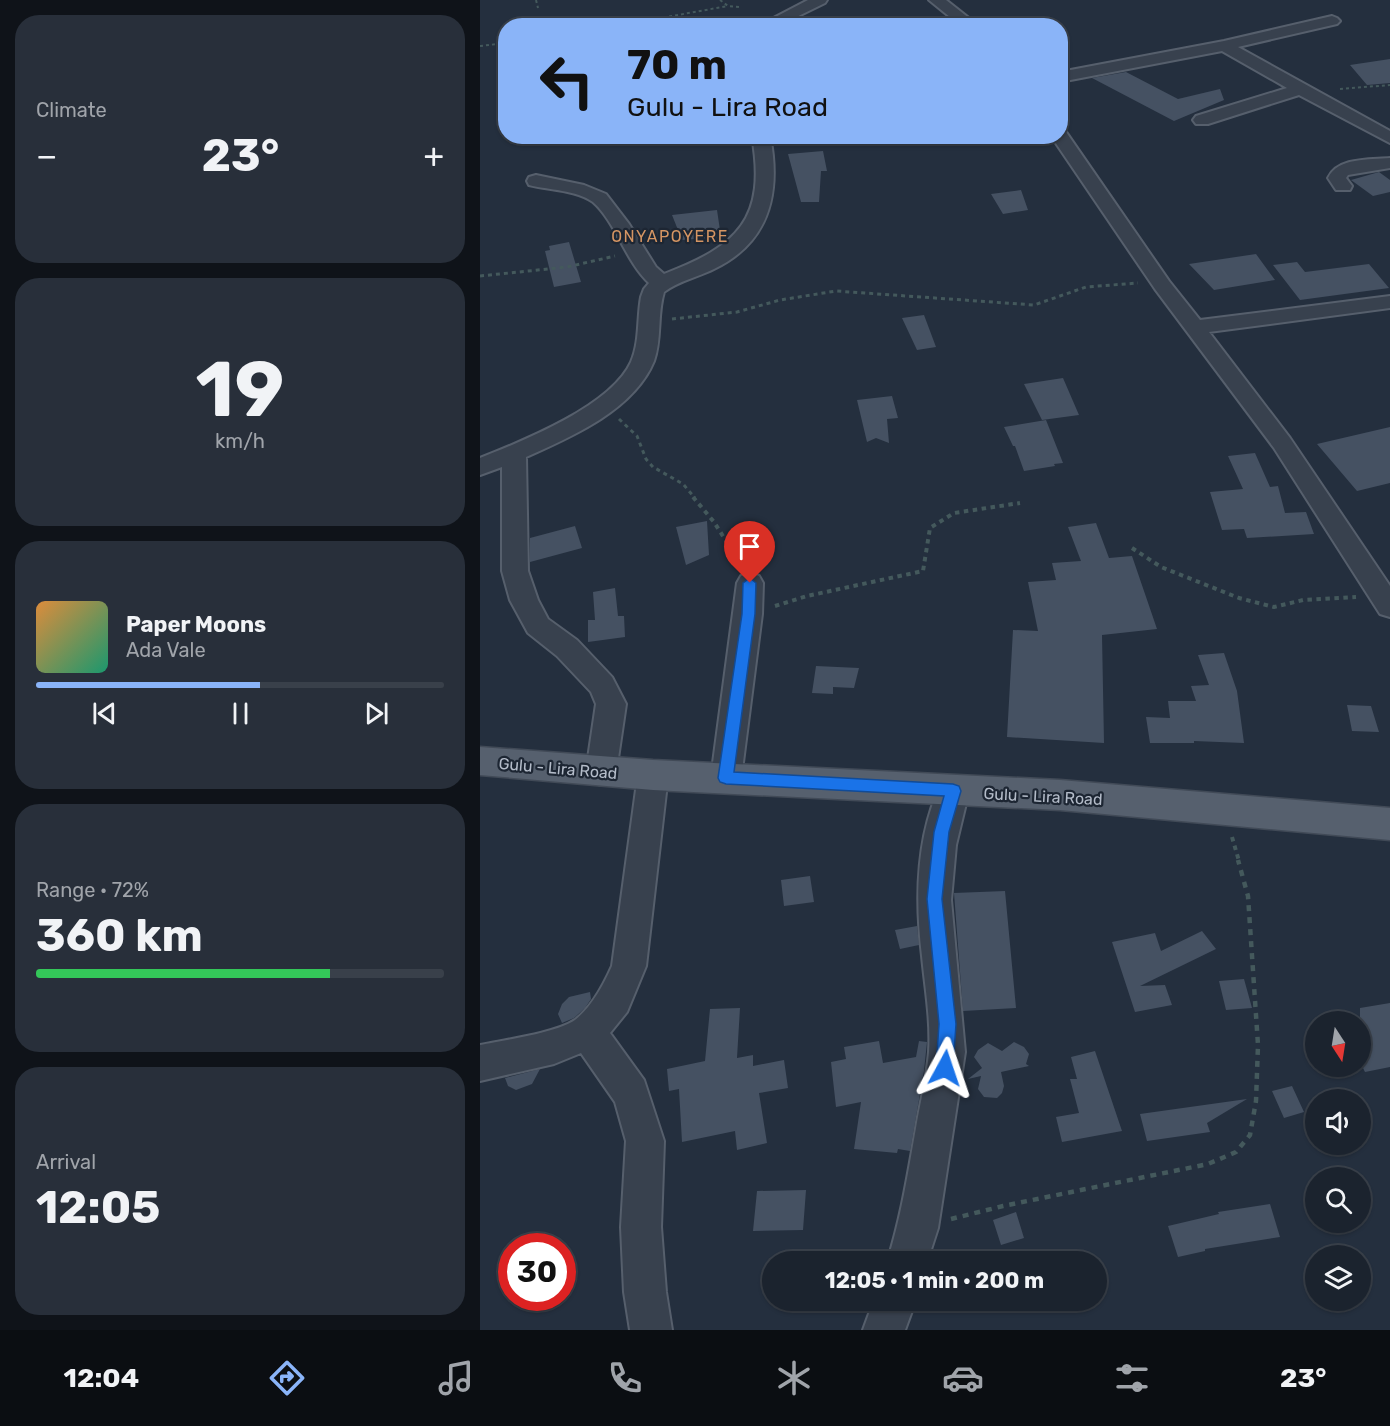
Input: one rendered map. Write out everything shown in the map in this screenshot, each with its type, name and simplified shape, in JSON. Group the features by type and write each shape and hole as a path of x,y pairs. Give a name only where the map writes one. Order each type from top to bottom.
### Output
{"main road":[{"name":"Gulu - Lira Road","path":"480,761 601,772 1060,795 1390,824"}],"street":[{"path":"782,18 820,0"},
{"path":"936,0 961,18"},
{"path":"1068,75 1224,46 1332,21"},
{"path":"1224,46 1390,138"},
{"path":"1202,120 1300,89"},
{"path":"480,467 572,427 602,406 636,374 647,346 652,293 662,283 723,255 748,234 758,220 766,189 766,160 763,144"},
{"path":"1065,144 1162,285 1282,443 1388,604"},
{"path":"1343,186 1337,178 1340,172 1348,168 1390,163"},
{"path":"536,181 590,193 599,198 638,252 648,271 662,283"},
{"path":"1194,327 1390,302"},
{"path":"514,453 515,571 524,600 538,626 574,655 602,685 611,704 601,772"},
{"path":"726,778 748,614 750,583"},
{"path":"480,1063 554,1046 588,1032 615,1000 629,966 653,775"},
{"path":"911,1251 918,1228 947,1052 948,1024 934,899 941,832 953,791"},
{"path":"588,1032 631,1093 645,1141 641,1227 645,1292 651,1330"},
{"path":"884,1330 891,1311"}],"path":[{"path":"536,0 538,8"},
{"path":"720,0 728,6"},
{"path":"661,18 728,6 740,7"},
{"path":"480,46 498,44"},
{"path":"1300,89 1390,85"},
{"path":"480,276 567,267 605,257 638,252"},
{"path":"651,320 737,312 780,300 836,291 1034,305 1086,287 1130,282 1162,285"},
{"path":"602,406 637,436 646,459 653,467 683,484 735,552 750,583"},
{"path":"748,614 807,596 923,571 930,528 954,513 1020,503"},
{"path":"1132,548 1161,567 1239,598 1274,607 1303,600 1346,596 1388,604"},
{"path":"918,1228 1003,1206 1208,1164 1236,1152 1250,1135 1256,1101 1258,1045 1248,908 1226,810"}],"building":[{"path":"1390,59 1390,83 1367,85 1350,65"},
{"path":"1126,72 1178,99 1220,89 1224,100 1174,121 1092,78"},
{"path":"823,151 827,171 821,171 819,202 801,202 788,154"},
{"path":"1379,172 1390,180 1390,192 1373,196 1351,180"},
{"path":"1021,190 1028,210 1003,214 991,194"},
{"path":"717,210 721,237 682,240 672,215"},
{"path":"569,242 581,282 554,287 545,251 550,250 549,246"},
{"path":"1256,254 1275,280 1214,290 1189,264"},
{"path":"1297,262 1305,272 1369,264 1389,288 1300,300 1273,265"},
{"path":"924,315 936,347 917,350 902,318"},
{"path":"1063,378 1079,415 1042,420 1024,384"},
{"path":"892,396 898,418 887,419 889,443 876,438 867,442 857,400"},
{"path":"1046,420 1063,463 1024,471 1015,446 1004,427"},
{"path":"1390,427 1390,483 1357,491 1317,444"},
{"path":"1255,453 1270,487 1278,486 1285,513 1306,512 1314,534 1247,538 1244,529 1222,530 1210,492 1243,489 1228,456"},
{"path":"707,521 709,555 686,565 676,527"},
{"path":"1096,523 1109,558 1132,556 1157,629 1102,635 1104,743 1007,737 1013,630 1038,631 1028,582 1056,580 1052,563 1081,561 1068,527"},
{"path":"575,526 582,548 530,562 530,538"},
{"path":"615,588 618,616 624,616 625,637 588,642 588,620 595,620 593,592"},
{"path":"1224,653 1237,691 1244,743 1194,741 1194,743 1150,743 1146,717 1170,718 1168,701 1196,701 1191,686 1209,685 1198,655"},
{"path":"816,666 859,668 854,688 833,687 833,694 812,693"},
{"path":"1347,705 1371,706 1379,732 1352,731"},
{"path":"810,876 814,902 784,906 781,880"},
{"path":"1005,891 1016,1008 963,1011 954,893"},
{"path":"917,926 919,945 900,949 895,930"},
{"path":"1202,931 1216,949 1140,986 1165,985 1172,1005 1135,1012 1112,942 1155,933 1161,951"},
{"path":"1244,979 1252,1008 1226,1010 1219,981"},
{"path":"590,992 591,999 585,1008 574,1018 562,1023 558,1014 562,1004 569,997"},
{"path":"1390,1003 1390,1067 1371,1071 1371,1011 1360,1011 1360,1008"},
{"path":"740,1008 737,1058 753,1055 753,1066 784,1060 788,1088 759,1093 767,1143 737,1150 735,1131 682,1142 679,1089 669,1091 667,1069 705,1061 710,1009"},
{"path":"879,1041 883,1063 916,1057 919,1041 927,1042 910,1151 898,1149 897,1153 854,1149 861,1102 836,1107 831,1062 846,1059 844,1047"},
{"path":"1014,1042 1024,1047 1029,1054 1026,1064 1029,1066 1001,1072 1004,1086 1002,1093 997,1098 984,1097 978,1089 981,1076 968,1079 982,1068 974,1057 978,1050 988,1043 1002,1051"},
{"path":"1095,1051 1122,1131 1062,1142 1056,1117 1079,1113 1070,1079 1077,1079 1071,1057"},
{"path":"540,1069 532,1084 516,1090 508,1086 505,1078"},
{"path":"1292,1086 1304,1112 1284,1118 1272,1091"},
{"path":"1247,1099 1207,1123 1210,1132 1147,1141 1140,1114"},
{"path":"806,1190 803,1230 753,1231 757,1191"},
{"path":"1270,1204 1280,1237 1205,1249 1205,1251 1178,1257 1168,1226 1219,1214 1218,1212"},
{"path":"1016,1212 1024,1238 1001,1245 993,1220"}],"district":[{"name":"ONYAPOYERE","path":"670,236"}],"route":[{"path":"750,583 748,614 726,778 953,791 941,832 934,899 948,1024 945,1068"}]}
